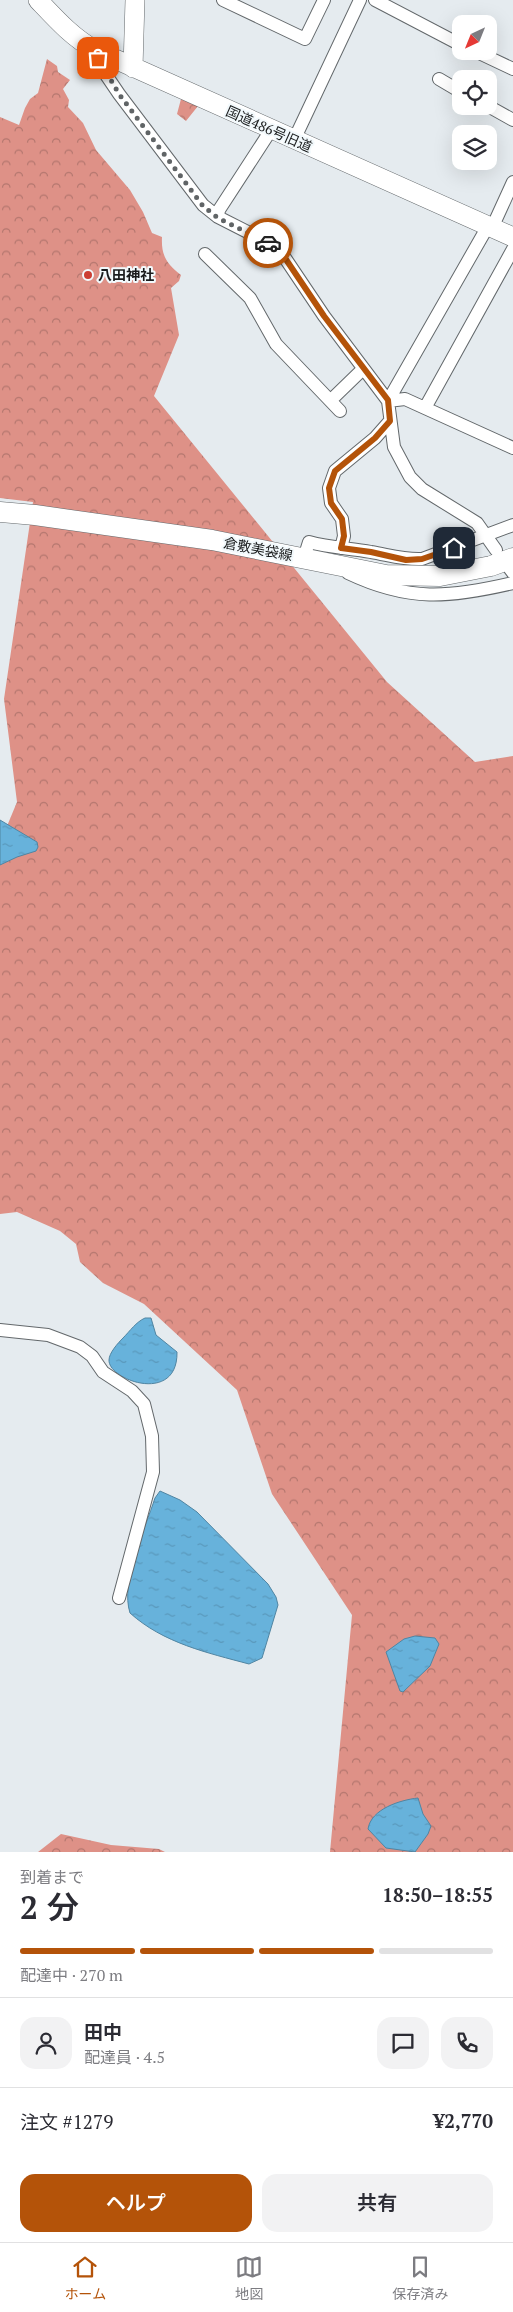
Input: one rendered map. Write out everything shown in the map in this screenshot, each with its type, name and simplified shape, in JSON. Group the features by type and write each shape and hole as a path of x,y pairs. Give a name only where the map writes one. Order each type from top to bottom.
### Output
{"main road":[{"name":"倉敷美袋線","path":"0,512 35,515 193,537 386,576 440,576 508,563"}],"street":[{"name":"国道486号旧道","path":"38,0 64,27 80,41 95,50 513,237"},
{"path":"133,68 135,0"},
{"path":"223,0 305,39 324,0"},
{"path":"294,140 360,0"},
{"path":"375,0 452,40"},
{"path":"95,50 100,66 119,94 203,206 218,218 271,244 285,258 363,369 388,400 394,447 410,477 422,489 477,523 508,563"},
{"path":"494,60 513,69"},
{"path":"439,80 452,87"},
{"path":"497,111 513,120"},
{"path":"218,218 219,210 271,130"},
{"path":"388,400 490,227 513,182"},
{"path":"425,408 513,249"},
{"path":"205,254 250,298 276,344 340,411"},
{"path":"331,400 363,369"},
{"path":"388,400 404,399 513,448"},
{"path":"341,548 344,536 342,519 331,503 329,488 335,471 375,438 390,421"},
{"path":"513,525 487,537 422,559 406,560 309,542 314,560 389,590 432,596 465,594 513,583"},
{"path":"0,1330 48,1335 80,1347 92,1356 103,1372 132,1391 144,1404 152,1436 153,1472 119,1598"}],"green space":[{"path":"47,59 57,66 58,72 70,80 63,89 69,100 68,107 83,123 96,150 130,190 143,212 152,233 162,237 166,259 181,275 179,281 171,288 179,335 154,396 387,682 475,762 513,756 513,1852 330,1852 352,1615 272,1494 237,1390 144,1304 103,1283 80,1262 76,1244 60,1231 17,1212 0,1214 0,843 17,802 4,699 33,502 0,498 0,117 19,125 30,99 38,93"},
{"path":"181,99 198,106 186,121 177,114"},
{"path":"61,1834 111,1845 159,1849 165,1852 38,1852"}],"water":[{"path":"0,820 37,842 38,847 36,851 0,865"},
{"path":"145,1318 151,1318 156,1335 177,1352 174,1368 167,1378 156,1383 143,1383 119,1375 112,1368 109,1360 112,1351 136,1324"},
{"path":"160,1491 180,1500 197,1512 268,1584 276,1597 278,1605 262,1658 249,1664 187,1646 157,1632 130,1613 128,1586 131,1571 155,1498"},
{"path":"415,1636 435,1638 439,1644 430,1666 403,1692 400,1691 386,1652 404,1639"},
{"path":"418,1798 423,1814 431,1826 428,1834 415,1852 386,1848 368,1829 370,1822 380,1811 395,1803"}],"way so far":[{"path":"98,58 100,66 119,94 203,206 218,218 268,243"}],"place":[{"name":"八田神社","path":"88,275"}],"route":[{"path":"268,243 285,258 324,316 388,400 390,421 375,438 335,471 329,488 331,503 342,519 344,536 341,548 371,552 406,560 422,559 454,548"}]}
